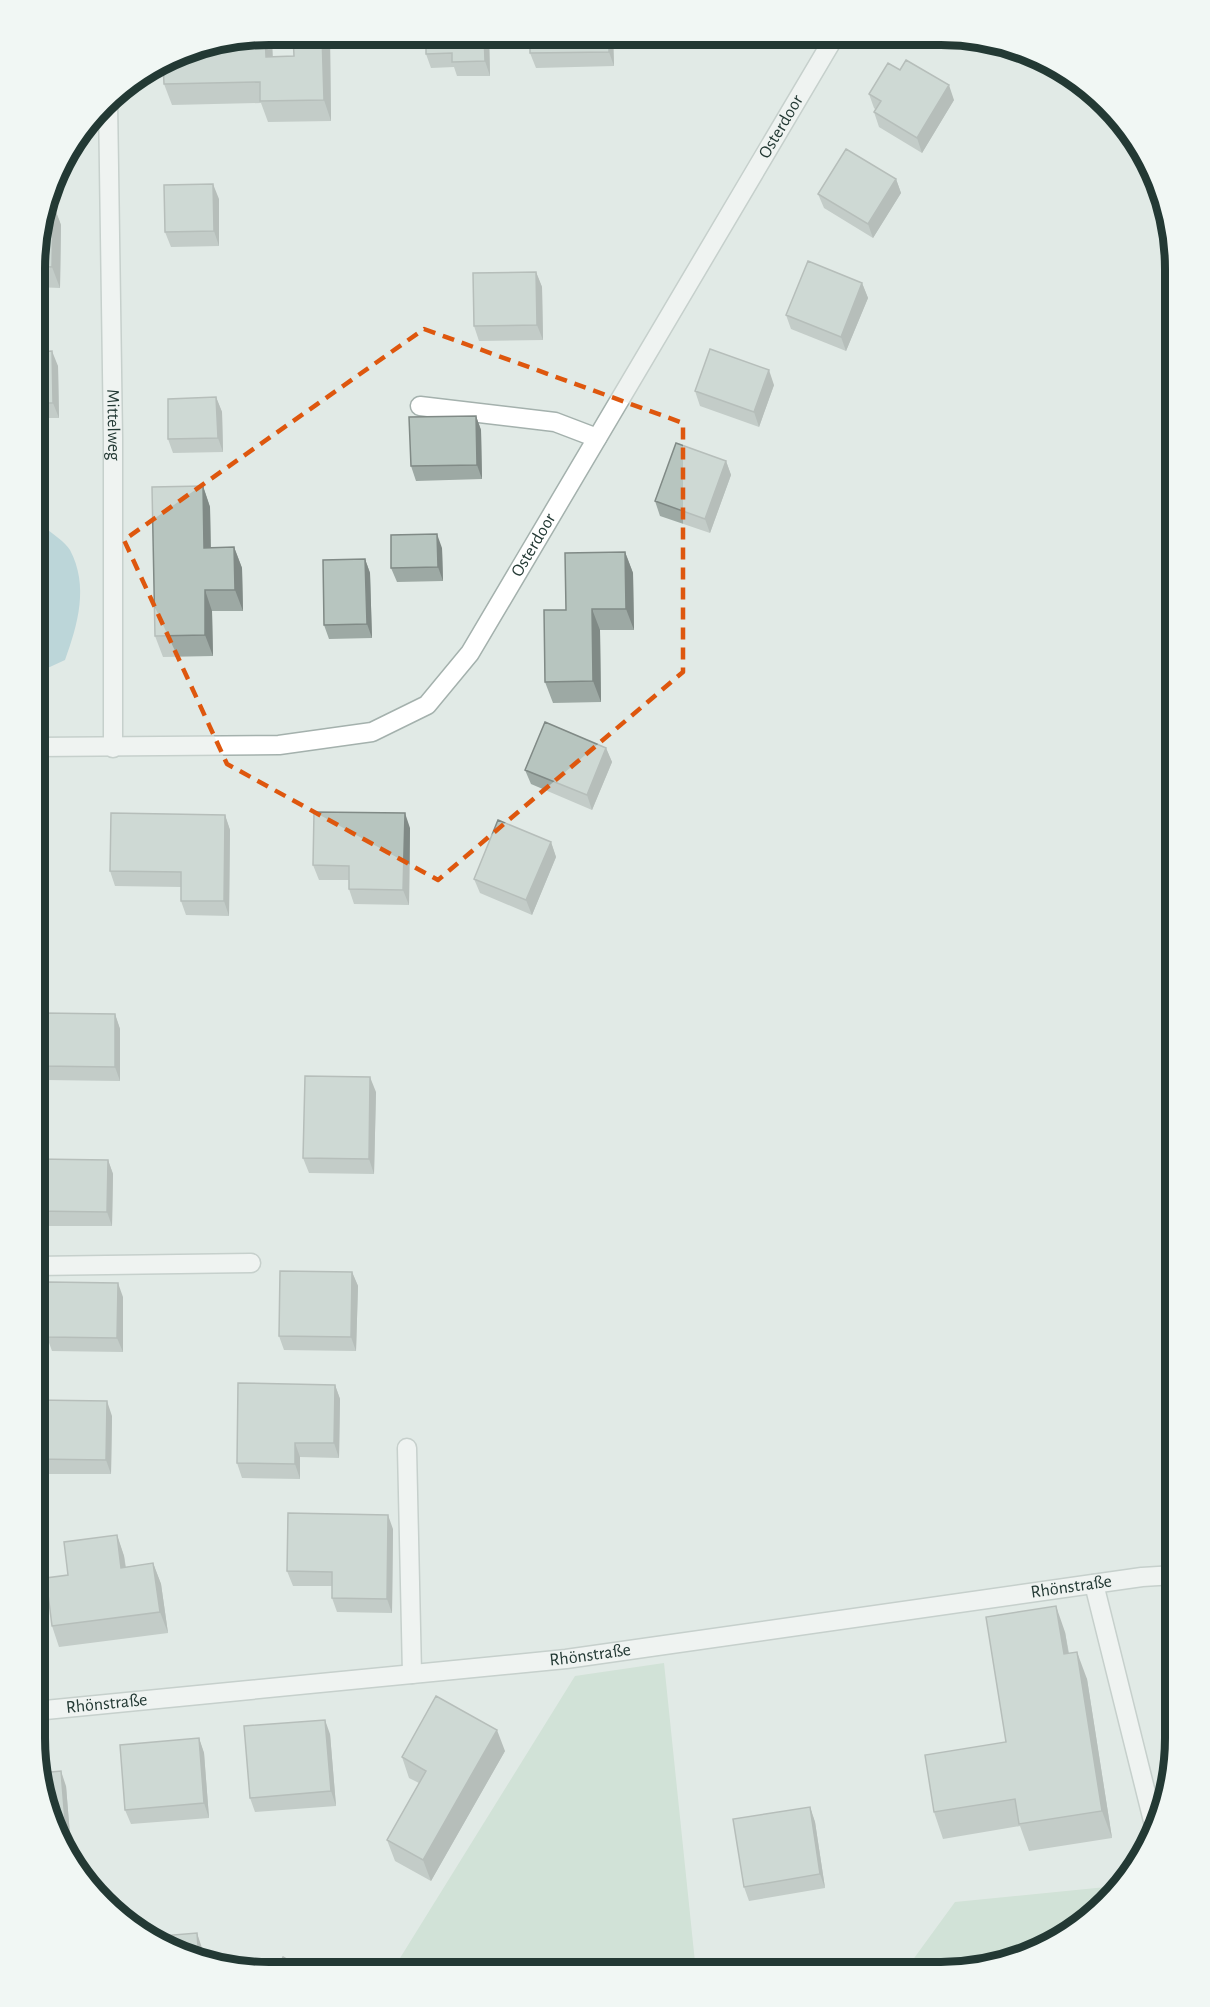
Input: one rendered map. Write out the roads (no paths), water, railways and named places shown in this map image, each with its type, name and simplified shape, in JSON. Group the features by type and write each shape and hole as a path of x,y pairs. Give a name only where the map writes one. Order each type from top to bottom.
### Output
{"street":[{"name":"Osterdoor","path":"45,747 279,745 372,732 427,705 470,653 830,45"},
{"name":"Mittelweg","path":"108,114 113,438 113,748"},
{"path":"420,406 555,422 597,438"},
{"path":"45,1266 251,1263"},
{"path":"407,1448 411,1674"},
{"name":"Rhönstraße","path":"45,1710 566,1659 1165,1576"},
{"path":"1094,1584 1151,1815"}],"water":[{"path":"45,528 70,550 79,577 77,619 65,660 45,669"}]}
